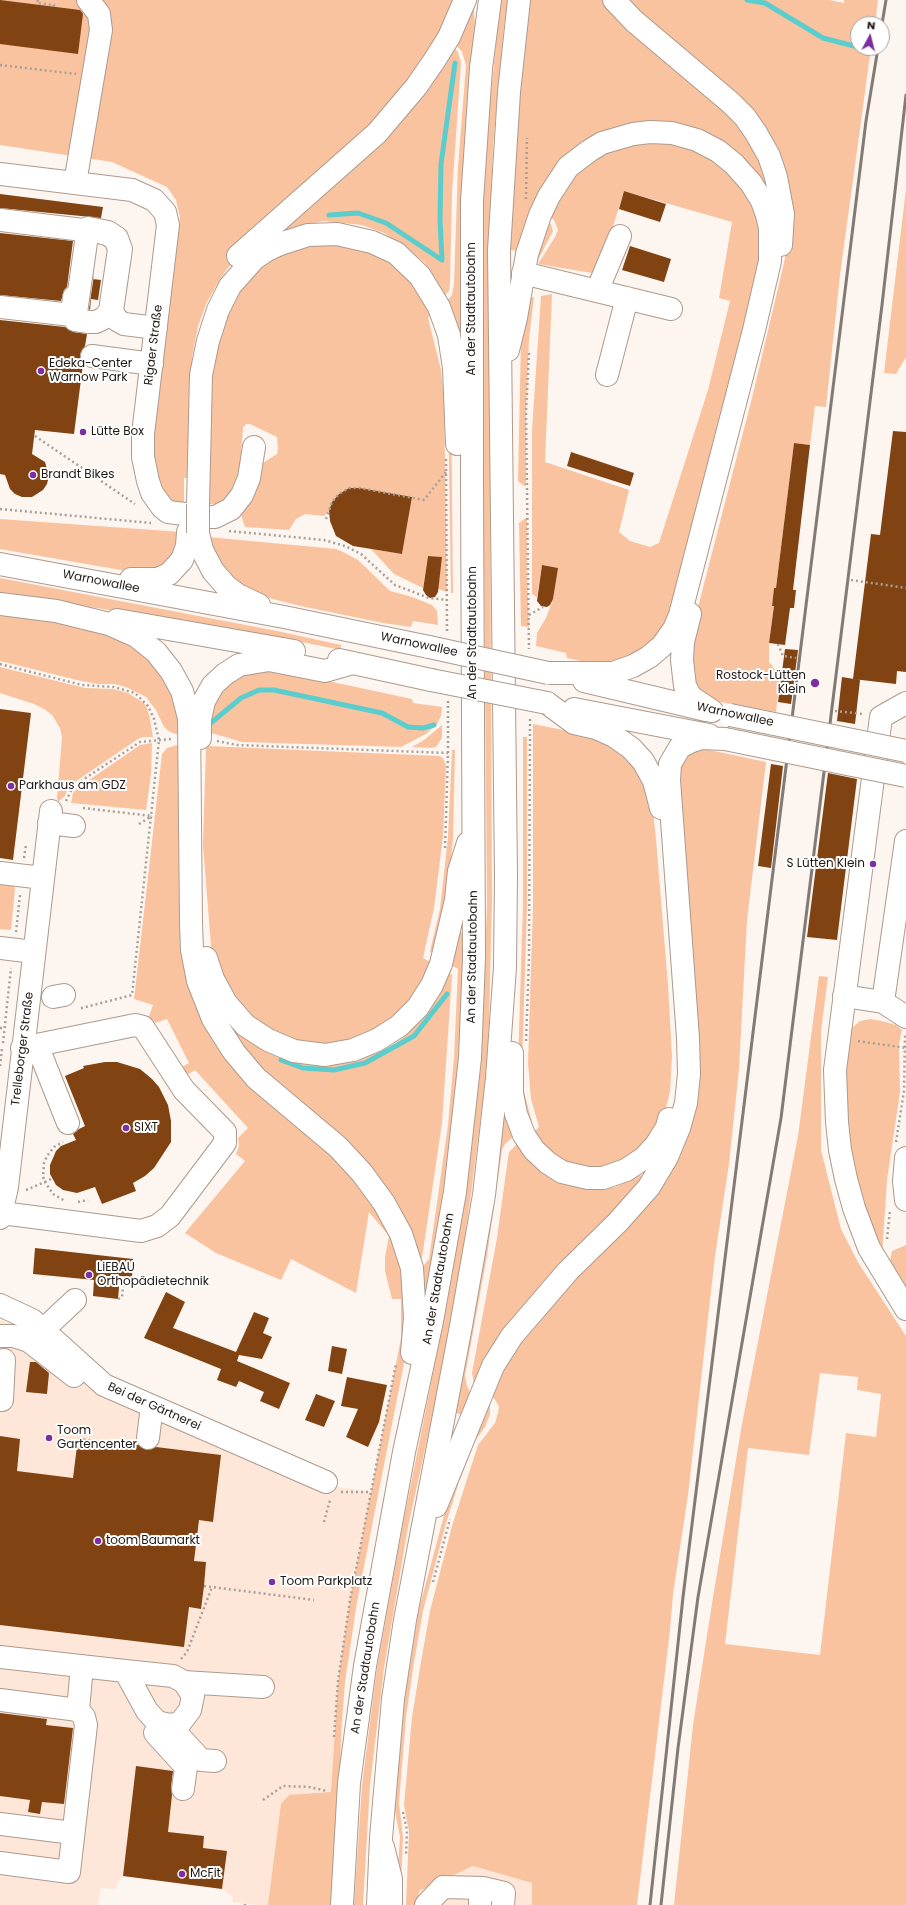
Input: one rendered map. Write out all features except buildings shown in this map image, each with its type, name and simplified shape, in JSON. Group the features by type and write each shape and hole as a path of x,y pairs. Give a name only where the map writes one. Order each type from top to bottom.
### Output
{"main road":[{"path":"75,183 101,30 101,22 96,8 88,0"},
{"path":"87,579 158,579 169,574 182,560 193,533 192,357 198,326 214,289 235,259 378,132 398,109 429,68 449,37 465,0"},
{"name":"An der Stadtautobahn","path":"342,1905 349,1783 364,1666 404,1452 432,1321 453,1199 470,1058 474,958 475,823 472,481 472,201 482,68 490,0"},
{"path":"378,1905 381,1838 393,1699 421,1536 484,1195 497,1078 505,967 506,876 500,250 501,202 509,92 519,0"},
{"path":"614,0 634,21 704,79 745,117 769,156 780,195 783,214 779,262 767,314 683,642 682,660 685,686 691,697 721,713"},
{"path":"501,380 516,318 523,273 532,236 549,196 568,167 602,143 633,134 650,132 672,133 697,140 718,151 734,164 751,183 762,201 770,228 770,261 754,330 684,601 674,629 662,646 649,657 633,666 613,673 549,673"},
{"name":"Rigaer Straße","path":"0,174 132,190 154,200 165,212 168,225 143,434 144,498 162,507 168,512 210,517 231,509 242,495 249,478 254,447"},
{"path":"0,220 91,231 108,234 115,239 119,249 110,311 104,318 96,322 75,320 88,228 108,232 117,238 121,249 112,311 117,320 124,324 156,328"},
{"path":"0,307 72,315 91,231"},
{"path":"193,503 201,375 206,348 218,310 230,286 254,260 267,250 293,239 325,234 337,234 361,238 396,253 420,276 430,291 439,307 448,335 454,368 458,458 472,481"},
{"path":"597,290 620,236"},
{"path":"523,273 671,309"},
{"path":"607,375 627,298"},
{"path":"92,356 152,364"},
{"path":"193,533 213,571 226,586 238,596 284,617"},
{"name":"Warnowallee","path":"0,564 87,579 284,617 549,673 721,713 906,751"},
{"path":"0,604 56,611 109,624 136,636 156,652 171,671 182,692 189,718 191,924 192,950 198,981 214,1019 234,1052 256,1078 338,1147 362,1174 384,1203 401,1234 412,1268 416,1318 415,1342 404,1393 404,1452"},
{"name":"Warnowallee","path":"56,611 174,629 353,663 906,776"},
{"path":"353,663 325,671 269,660 239,665 225,674 213,685 204,701 200,719 199,821 204,954 212,979 226,1003 246,1025 268,1040 294,1051 325,1055 353,1050 377,1040 399,1026 418,1007 432,985 441,964 456,900 459,871 475,823"},
{"path":"505,967 516,998 512,1093 516,1114 524,1135 534,1150 548,1163 562,1172 588,1178 602,1178 616,1174 644,1158 656,1145 667,1127 674,1103 678,1074 679,1048 662,810 654,781 643,761 631,748 614,736 596,728 574,723 547,703"},
{"path":"906,703 882,716 835,1070 837,1122 846,1179 854,1208 869,1248 906,1309"},
{"path":"421,1536 444,1489 465,1431 493,1366 512,1336 568,1271 618,1222 649,1187 667,1157 679,1128 686,1103 689,1074 688,1038 669,780 670,764 680,747 692,740 701,738 725,738"},
{"path":"54,813 76,817"},
{"name":"Trelleborger Straße","path":"1,1216 7,1117 30,1047 34,952 43,878 54,813"},
{"path":"883,1002 906,842"},
{"path":"0,873 43,878"},
{"path":"0,948 34,952"},
{"path":"844,996 883,1002 906,1017"},
{"path":"1,1216 141,1231 152,1228 170,1216 225,1143 225,1132 184,1090 143,1027 134,1025 30,1047 68,1123"},
{"path":"898,1202 904,1181 900,1154"},
{"path":"43,1330 75,1300"},
{"name":"Bei der Gärtnerei","path":"0,1305 32,1320 104,1385 333,1489"},
{"path":"0,1336 14,1336 29,1342 89,1387 233,1449 251,1460"},
{"path":"0,1400 2,1400 4,1360"},
{"path":"148,1438 151,1414"},
{"path":"0,1657 173,1676 184,1682 263,1687"},
{"path":"78,1710 82,1666"},
{"path":"125,1671 148,1711 162,1729 186,1767 183,1789"},
{"path":"162,1729 180,1723 190,1710 193,1696 184,1682"},
{"path":"0,1700 78,1710 84,1717 86,1725 69,1872 0,1863"},
{"path":"162,1729 201,1760 215,1761"},
{"path":"0,1824 73,1833"},
{"path":"381,1838 391,1879 391,1905"},
{"path":"426,1905 443,1887 481,1896 504,1893 503,1905"}],"path":[{"path":"38,0 38,2 54,4 53,7"},
{"path":"0,65 94,76"},
{"path":"35,436 144,498"},
{"path":"446,457 447,637"},
{"path":"326,520 332,502 339,494 349,488 360,488 424,500 446,471"},
{"path":"0,509 154,524"},
{"path":"223,531 324,540 345,546 361,554 395,585 429,598 447,600"},
{"path":"851,580 906,588"},
{"path":"529,615 543,607"},
{"path":"778,644 783,656 796,658"},
{"path":"0,664 82,685 114,687 135,694 148,706 154,719 159,740 132,995 62,1001"},
{"path":"445,851 448,698"},
{"path":"835,711 882,716"},
{"path":"54,813 70,791 84,779 140,742 174,739"},
{"path":"216,740 237,745 448,753"},
{"path":"76,817 152,816"},
{"path":"139,824 152,816"},
{"path":"900,1154 906,1029"},
{"path":"839,1038 905,1048"},
{"path":"68,1123 64,1125 68,1139 54,1147 47,1156 43,1169 45,1182 53,1194 70,1202"},
{"path":"20,1192 51,1178"},
{"path":"75,1202 88,1200"},
{"path":"887,1243 898,1202"},
{"path":"118,1299 122,1297 124,1277"},
{"path":"334,1745 338,1681 349,1607 397,1360"},
{"path":"324,1522 333,1489 371,1492"},
{"path":"431,1589 450,1518"},
{"path":"204,1586 314,1600"},
{"path":"179,1660 183,1658 187,1652 212,1587"},
{"path":"263,1800 283,1786 309,1787 327,1791"},
{"path":"402,1805 407,1830 406,1860"}],"shaded area":[{"path":"0,0 473,0 475,26 462,200 462,348 439,307 428,318 441,370 444,398 447,592 438,589 442,557 428,556 423,588 394,574 371,549 402,554 412,497 360,488 349,488 339,494 332,502 329,511 324,516 305,514 296,519 289,530 245,527 240,512 258,466 277,454 278,448 277,437 250,424 246,424 243,428 239,479 233,494 220,504 203,504 210,331 267,250 361,238 446,302 452,295 454,283 458,167 466,65 462,52 449,37 434,61 235,259 222,276 207,302 198,326 192,357 189,478 184,478 184,502 181,502 181,507 169,502 162,489 154,461 152,444 180,217 176,200 167,187 112,162 0,145"},
{"path":"500,0 508,0 504,26 493,147 489,245 492,900 488,1061 452,1325 408,1527 384,1668 370,1785 363,1905 354,1905 362,1785 377,1668 402,1529 443,1323 466,1193 481,1060 487,903 482,329 483,201 486,146"},
{"path":"528,0 604,0 728,111 760,158 772,203 722,142 590,139 517,251 511,250 516,115"},
{"path":"625,0 829,0 844,3 844,0 878,0 876,16 850,16 850,56 870,56 840,275 826,407 815,406 810,445 794,443 776,588 774,588 772,605 774,606 769,643 769,662 780,676 776,712 715,701 697,688 692,680 695,619 752,398 789,236 774,154"},
{"path":"453,47 458,52 461,63 452,193 449,291 445,295 424,262 384,233 362,225 323,221 284,230 284,226"},
{"path":"631,142 675,143 701,151 722,165 742,185 758,215 764,258 678,594 662,635 630,659 599,665 567,658 566,653 536,646 537,633 546,618 553,599 557,568 542,565 537,597 532,594 532,430 541,296 552,294 545,462 629,490 619,532 630,541 650,547 659,543 708,390 730,301 719,298 732,222 624,191 598,274 538,264 558,230 554,220 548,216 574,173 590,160"},
{"path":"906,189 906,357 896,374 884,373"},
{"path":"547,221 551,224 553,231 536,264"},
{"path":"534,297 529,339 526,411 526,486 524,486 518,481 521,338 530,298"},
{"path":"433,316 442,353 431,318"},
{"path":"443,356 451,387 453,593 451,593 448,398"},
{"path":"527,517 529,627 521,626 519,523"},
{"path":"0,519 181,532 182,541 166,565 138,573 0,549"},
{"path":"208,537 336,549 358,560 390,591 412,597 432,605 437,611 438,625 413,621 411,627 383,623 296,605 250,593 220,567"},
{"path":"0,578 277,631 341,645 341,650 172,619 0,594"},
{"path":"0,613 102,630 138,649 162,674 178,708 180,733 176,734 170,732 164,727 156,710 146,697 126,687 114,684 98,684 81,681 0,661"},
{"path":"0,667 85,688 113,689 128,693 144,703 147,708 153,737 143,737 138,739 85,775 69,786 65,796 58,802 62,737 60,728 52,715 44,709 34,704 0,693"},
{"path":"272,669 412,699 413,703 442,707 441,716 437,724 426,734 401,747 242,742 205,731 210,710 225,687 241,676"},
{"path":"533,724 583,734 597,739 620,752 631,763 646,786 652,803 668,985 672,1056 670,1092 663,1119 636,1156 602,1170 559,1161 532,1134 539,1127 531,1099 528,1063 533,904"},
{"path":"442,725 442,738 436,747 412,747 424,740"},
{"path":"523,737 527,737 527,905 522,1065 523,1088 533,1126 529,1128 518,1064 523,904"},
{"path":"152,743 151,774 146,810 71,803 73,793 79,787 140,745"},
{"path":"180,744 179,927 185,965 191,989 307,1131 349,1173 383,1218 399,1251 409,1338 357,1602 345,1682 341,1735 340,1792 332,1905 268,1905 281,1804 289,1795 331,1792 338,1681 350,1600 401,1338 401,1299 392,1299 385,1271 385,1257 389,1236 369,1212 356,1293 291,1259 281,1280 216,1253 185,1233 245,1161 236,1154 239,1146 238,1138 248,1128 195,1070 184,1077 179,1069 189,1063 167,1019 155,1023 149,1016 153,1005 134,999 162,754 167,748"},
{"path":"206,746 439,756 443,758 446,766 443,836 434,908 423,958 432,963 427,978 401,1013 351,1043 320,1045 290,1040 256,1021 234,999 217,966 211,946 203,845"},
{"path":"705,749 766,762 747,920 739,1069 729,1164 715,1256 688,1495 673,1594 637,1905 532,1905 532,1883 473,1866 419,1891 418,1905 406,1905 409,1831 404,1805 412,1717 430,1611 452,1526 478,1445 495,1423 498,1413 499,1407 489,1393 508,1358 688,1127 675,778 682,759 696,750"},
{"path":"452,750 455,750 453,839 445,911 435,957 430,951 440,909 448,837"},
{"path":"0,880 10,881 15,888 11,930 0,929"},
{"path":"459,931 465,935 460,1059 444,1190 422,1319 419,1271 429,1259 448,1125 454,1058 458,969 449,964"},
{"path":"448,972 452,975 442,1123 422,1258 418,1262 413,1244 253,1062 226,1019 236,1032 251,1043 282,1059 316,1065 339,1064 387,1049 404,1037 420,1021 438,998 444,986"},
{"path":"819,976 828,977 821,1031 821,1150 841,1229 859,1264 906,1336 906,1905 674,1905 693,1725 713,1597 742,1424 798,1136","holes":["820,1373 858,1377 857,1390 881,1394 876,1437 846,1433 820,1655 725,1644 748,1448 809,1455"]},
{"path":"870,1019 896,1025 902,1030 899,1044 900,1092 887,1180 882,1256 854,1176 843,1098 846,1033 860,1021"},
{"path":"505,1097 514,1136 505,1144 502,1150 487,1256 465,1376 470,1392 464,1416 454,1412"},
{"path":"518,1143 558,1181 575,1187 585,1189 615,1187 641,1175 645,1177 474,1385 472,1373 497,1238 509,1152"},
{"path":"906,1245 906,1286 890,1261 892,1251"},
{"path":"0,1320 24,1329 104,1385 339,1487 371,1492 350,1600 338,1681 325,1905 256,1905 232,1902 233,1897 222,1889 123,1876 117,1883 116,1889 101,1888 98,1905 0,1905"},
{"path":"485,1401 490,1405 490,1414 485,1427 475,1441 459,1482 446,1523 423,1611 414,1662 406,1717 399,1803 403,1837 400,1905 396,1896 400,1837 393,1800 401,1715 410,1660 419,1609 454,1478"},
{"path":"473,1866 533,1883 532,1905 406,1905 406,1897"}],"waterway":[{"path":"747,0 765,3 823,38 850,45"},
{"path":"329,215 358,213 386,223 442,260 440,220 441,164 455,63"},
{"path":"212,722 241,698 259,690 274,690 382,713 408,727 423,728 434,725"},
{"path":"281,1060 303,1068 334,1070 365,1063 414,1036 447,994"}],"railway":[{"path":"883,16 886,0"},
{"path":"650,1905 683,1597 866,121 877,56"},
{"path":"661,1905 678,1748 698,1597 781,1118 882,305 906,95"}],"place":[{"name":"Edeka-Center Warnow Park","path":"41,371"},
{"name":"Lütte Box","path":"83,432"},
{"name":"Brandt Bikes","path":"33,475"},
{"name":"Rostock-Lütten Klein","path":"815,683"},
{"name":"Parkhaus am GDZ","path":"11,786"},
{"name":"S Lütten Klein","path":"873,864"},
{"name":"SIXT","path":"126,1128"},
{"name":"LiEBAU Orthopädietechnik","path":"89,1275"},
{"name":"Toom Gartencenter","path":"49,1438"},
{"name":"toom Baumarkt","path":"98,1541"},
{"name":"Toom Parkplatz","path":"272,1582"},
{"name":"McFit","path":"182,1874"}]}
